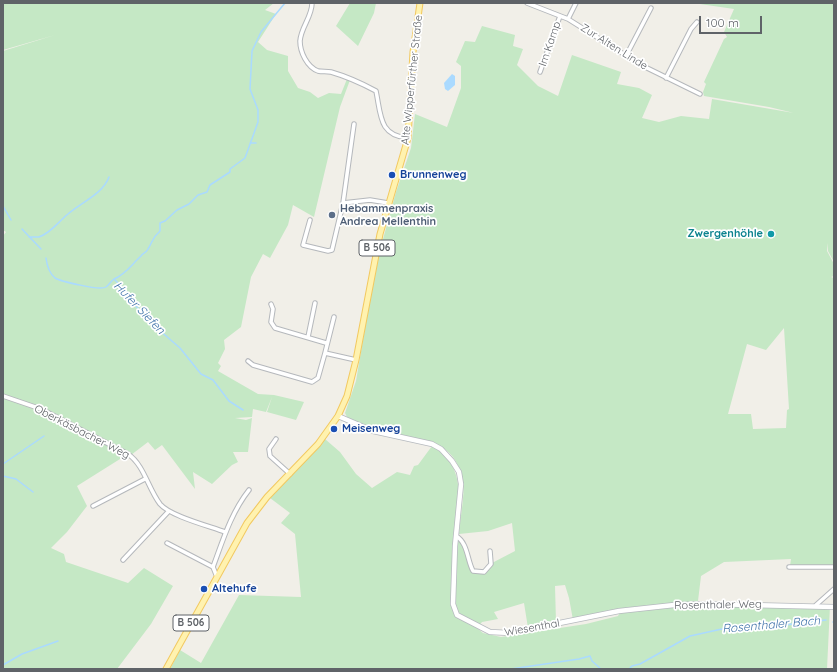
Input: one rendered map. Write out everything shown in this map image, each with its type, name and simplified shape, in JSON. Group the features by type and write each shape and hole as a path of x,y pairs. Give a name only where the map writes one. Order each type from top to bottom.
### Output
{"main road":[{"name":"Alte Wipperfürther Straße","path":"166,669 234,545 253,515 318,444 338,416 347,396 356,360 371,272 388,203 408,138 413,52 420,3"}],"street":[{"path":"312,3 312,11 300,41 302,51 308,63 318,71 330,72 376,92 386,130 391,135 408,138"},
{"name":"Zur Alten Linde","path":"527,3 568,19 626,56 666,78 700,94"},
{"path":"568,19 576,3"},
{"path":"626,56 651,8"},
{"name":"Im Kamp","path":"540,72 560,16"},
{"path":"666,78 691,29 697,22"},
{"path":"310,220 303,245 328,251 332,250 343,203 354,124"},
{"path":"343,203 370,200 388,203"},
{"path":"308,337 315,303"},
{"path":"271,304 273,309 271,322 275,328 326,343"},
{"path":"248,361 253,365 312,382 318,378 334,317"},
{"path":"325,353 356,360"},
{"name":"Oberkäsbacher Weg","path":"3,396 41,409 131,456 138,463 145,479 160,504 168,512"},
{"name":"Wiesenthal","path":"338,416 379,432 428,443 441,449 452,461 459,472 461,484 456,536 453,604 458,615 478,628 498,634 510,633 619,611"},
{"path":"276,439 269,449 270,456 290,474"},
{"path":"93,506 145,479"},
{"path":"213,567 225,532 237,505 249,490"},
{"path":"123,560 168,512 225,532"},
{"path":"456,536 461,539 466,547 469,563 473,572 484,572 491,564 490,552"},
{"path":"168,543 213,567 217,577"},
{"path":"789,567 834,567"},
{"path":"816,605 834,589"},
{"name":"Rosenthaler Weg","path":"619,611 707,604 816,605 834,607"}],"green space":[{"path":"3,3 274,3 265,10 276,14 258,42 267,50 288,56 288,71 298,88 310,92 318,98 329,93 341,94 347,79 350,80 340,107 314,217 293,205 288,225 270,258 263,254 251,277 241,327 224,340 225,349 218,363 221,366 218,371 258,394 274,395 304,402 296,420 267,412 272,397 266,412 253,409 252,417 235,418 246,420 252,418 248,452 233,452 238,462 232,465 212,484 193,472 195,489 162,445 155,450 148,442 131,455 128,454 77,486 87,506 67,532 51,548 64,554 66,562 128,583 144,568 173,586 151,624 117,669 3,669 3,236 6,232 3,230 3,51 55,35 3,50"},
{"path":"350,3 376,3 374,13 358,46 336,26"},
{"path":"693,3 834,3 834,262 828,251 828,243 827,251 834,264 834,276 831,277 834,278 834,566 790,566 791,559 724,562 701,576 698,601 619,610 573,620 565,585 555,586 556,622 528,628 524,603 494,612 498,619 482,622 477,628 483,633 501,637 586,624 618,616 620,612 673,606 830,606 827,669 170,669 180,650 201,663 239,595 301,597 295,534 281,523 290,513 270,498 325,439 340,452 356,474 372,488 397,472 410,475 414,466 418,465 432,446 451,464 456,475 459,498 456,536 465,547 472,572 484,573 492,563 515,551 512,523 488,531 459,534 463,500 463,482 459,468 453,457 445,450 436,444 373,429 347,417 345,413 356,381 375,268 396,192 411,148 415,114 447,127 461,88 461,66 456,62 465,41 475,42 482,26 515,35 513,46 523,49 517,65 538,86 558,96 572,55 621,72 617,84 639,88 652,95 642,118 659,122 681,116 709,119 712,99 794,113 769,107 704,96 703,92 706,84 704,82 724,39 727,37 724,32 734,9","holes":["784,328 789,409 787,410 786,428 753,429 751,414 728,414 747,344 766,350"]}],"water":[{"path":"452,74 455,76 455,85 448,91 445,89 444,83"}],"waterway":[{"path":"114,279 125,272 147,250 160,231 160,223 165,221 177,210 189,204 198,195 207,192 210,185 230,172 230,169 245,158 258,122 258,110 250,89 252,51 261,32 285,3"},
{"path":"250,143 256,143"},
{"path":"29,237 39,237 47,233 64,217 97,193 109,177"},
{"name":"Hufer Siefen","path":"3,206 11,220"},
{"name":"Hufer Siefen","path":"22,229 41,249"},
{"name":"Hufer Siefen","path":"46,258 51,274 55,278 64,281 89,287 102,288 106,287 114,279 126,291 129,299 158,329 180,348 201,374 213,380 229,401 243,410"},
{"path":"3,464 44,436"},
{"path":"3,476 16,479 33,492"},
{"name":"Rosenthaler Bach","path":"629,669 632,666 640,664 690,636 731,627 760,628 826,620"},
{"path":"3,665 22,654 58,641"},
{"name":"Rosenthaler Bach","path":"511,669 590,656 592,661 601,669"}],"place":[{"name":"Brunnenweg","path":"392,175"},
{"name":"Hebammenpraxis Andrea Mellenthin","path":"332,215"},
{"name":"Zwergenhöhle","path":"771,234"},
{"name":"Meisenweg","path":"334,429"},
{"name":"Altehufe","path":"204,589"}]}
